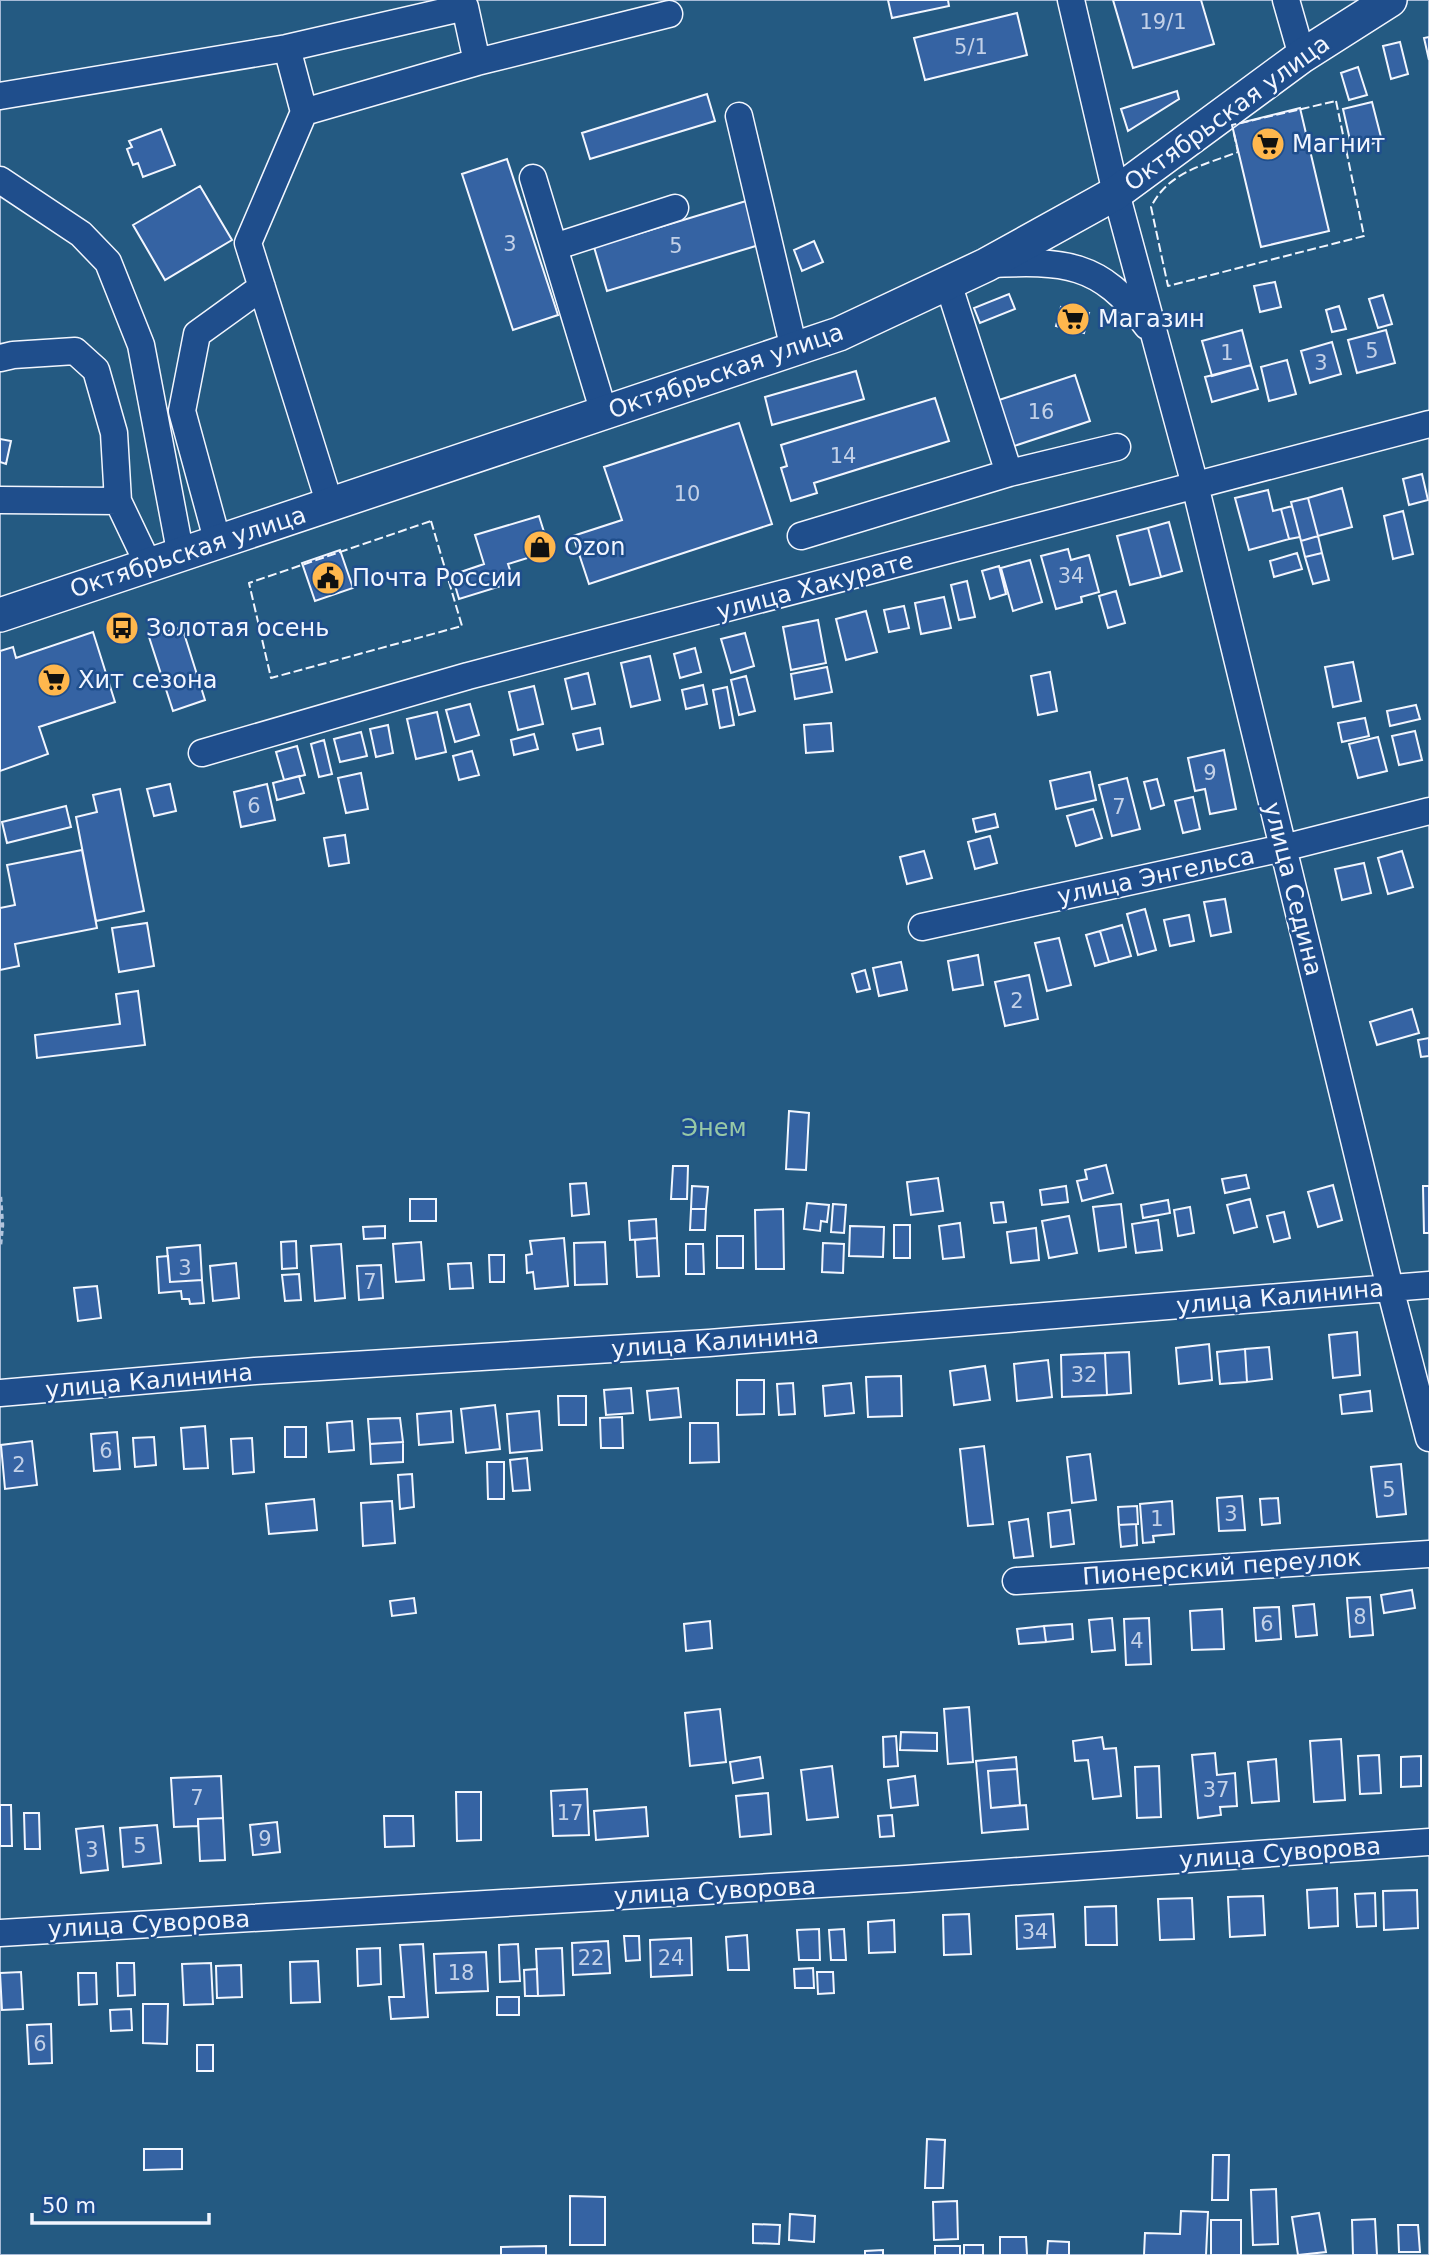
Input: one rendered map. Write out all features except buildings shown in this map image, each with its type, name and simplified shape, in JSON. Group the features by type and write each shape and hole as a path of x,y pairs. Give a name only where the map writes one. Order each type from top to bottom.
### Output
{"main road":[{"name":"Октябрьская улица","path":"0,615 839,334 986,265 1116,192 1302,56 1390,0"}],"street":[{"name":"улица Седина","path":"1071,0 1116,192 1195,485 1390,1288 1429,1438"},
{"path":"1286,0 1302,56"},
{"path":"0,96 288,48 465,7 477,62"},
{"path":"304,111 477,62 669,14"},
{"path":"288,48 304,111 248,243 330,505"},
{"path":"738,116 794,349"},
{"path":"533,178 604,413"},
{"path":"0,180 81,234 108,262 141,345 181,555"},
{"path":"554,247 675,208"},
{"name":"улица Седина","path":"986,265 1035,262 1063,265 1099,277 1129,301 1156,339"},
{"path":"948,283 1009,473"},
{"path":"218,543 182,411 197,334 262,287"},
{"path":"0,358 75,351 96,370 114,433 118,501 149,566"},
{"name":"улица Хакурате","path":"202,753 468,676 1429,424"},
{"path":"801,536 1009,473 1117,447"},
{"path":"0,500 118,501"},
{"name":"улица Энгельса","path":"922,928 1283,848 1429,811"},
{"name":"улица Калинина","path":"0,1393 255,1371 709,1343 1429,1285"},
{"name":"Пионерский переулок","path":"1016,1581 1429,1554"},
{"name":"улица Суворова","path":"0,1933 906,1879 1429,1842"}],"path":[{"path":"0,1197 0,1245"}],"green space":[{"name":"Энем","path":"0,0 1429,0 1429,2255 0,2255"}],"fence":[{"path":"1336,101 1364,236 1168,286 1151,207 1167,185 1188,171 1238,152 1232,125 1336,101"},
{"path":"431,521 462,626 271,678 249,583 431,521"}],"place":[{"name":"Магнит","path":"1268,144"},
{"name":"Магазин","path":"1073,319"},
{"name":"Ozon","path":"540,547"},
{"name":"Почта России","path":"328,578"},
{"name":"Золотая осень","path":"122,628"},
{"name":"Хит сезона","path":"54,680"}]}
